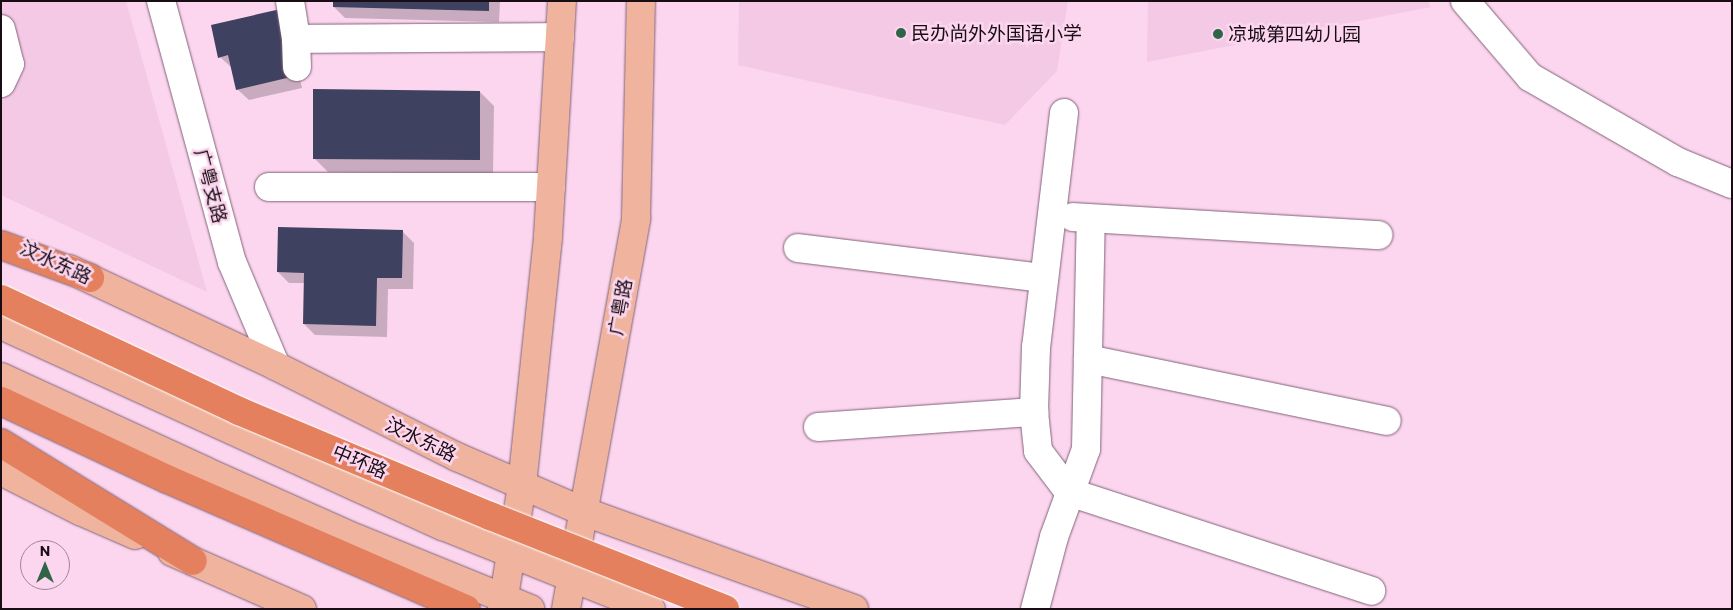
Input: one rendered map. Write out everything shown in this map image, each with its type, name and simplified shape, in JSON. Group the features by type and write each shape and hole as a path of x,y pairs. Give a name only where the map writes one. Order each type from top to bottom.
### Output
{"highway":[{"path":"1,246 90,278"},
{"name":"中环路","path":"1,299 239,411 490,516 726,609"},
{"path":"1,401 167,479 466,609"},
{"path":"1,443 193,561"}],"main road":[{"path":"503,603 522,485 548,236 562,1"},
{"name":"广粤路","path":"566,609 585,512 636,218 642,1"},
{"name":"汶水东路","path":"1,237 276,366 456,457 585,512 854,609"},
{"path":"1,325 434,522 651,609"},
{"path":"1,377 503,603 530,609"},
{"path":"1,470 80,511 302,609"}],"street":[{"name":"广粤支路","path":"161,1 232,262 276,366"},
{"path":"290,1 296,39 297,67"},
{"path":"1465,1 1530,77 1678,162 1732,184"},
{"path":"1,29 10,64 1,82"},
{"path":"296,39 560,37"},
{"path":"1064,114 1036,347 1034,412 1038,451 1068,492 1371,590"},
{"path":"269,187 551,187"},
{"path":"1052,214 1091,219 1378,235"},
{"path":"1035,609 1068,492 1086,449 1091,219"},
{"path":"798,248 1044,278"},
{"path":"1088,359 1387,421"},
{"path":"818,427 1034,412"}],"shaded area":[{"path":"1,1 126,1 207,292 1,195"},
{"name":"民办尚外外国语小学","path":"739,1 1068,1 1057,71 1005,125 738,65"},
{"name":"凉城第四幼儿园","path":"1148,1 1428,1 1431,7 1147,62"}],"building":[{"path":"333,1 489,1 489,11 333,7"},
{"path":"285,8 291,77 236,90 228,55 218,58 211,25"},
{"path":"313,89 480,91 480,160 313,159"},
{"path":"278,227 403,230 402,278 377,278 376,326 303,324 304,273 277,272"}],"place":[{"name":"民办尚外外国语小学","path":"901,33"},
{"name":"凉城第四幼儿园","path":"1218,34"}]}
